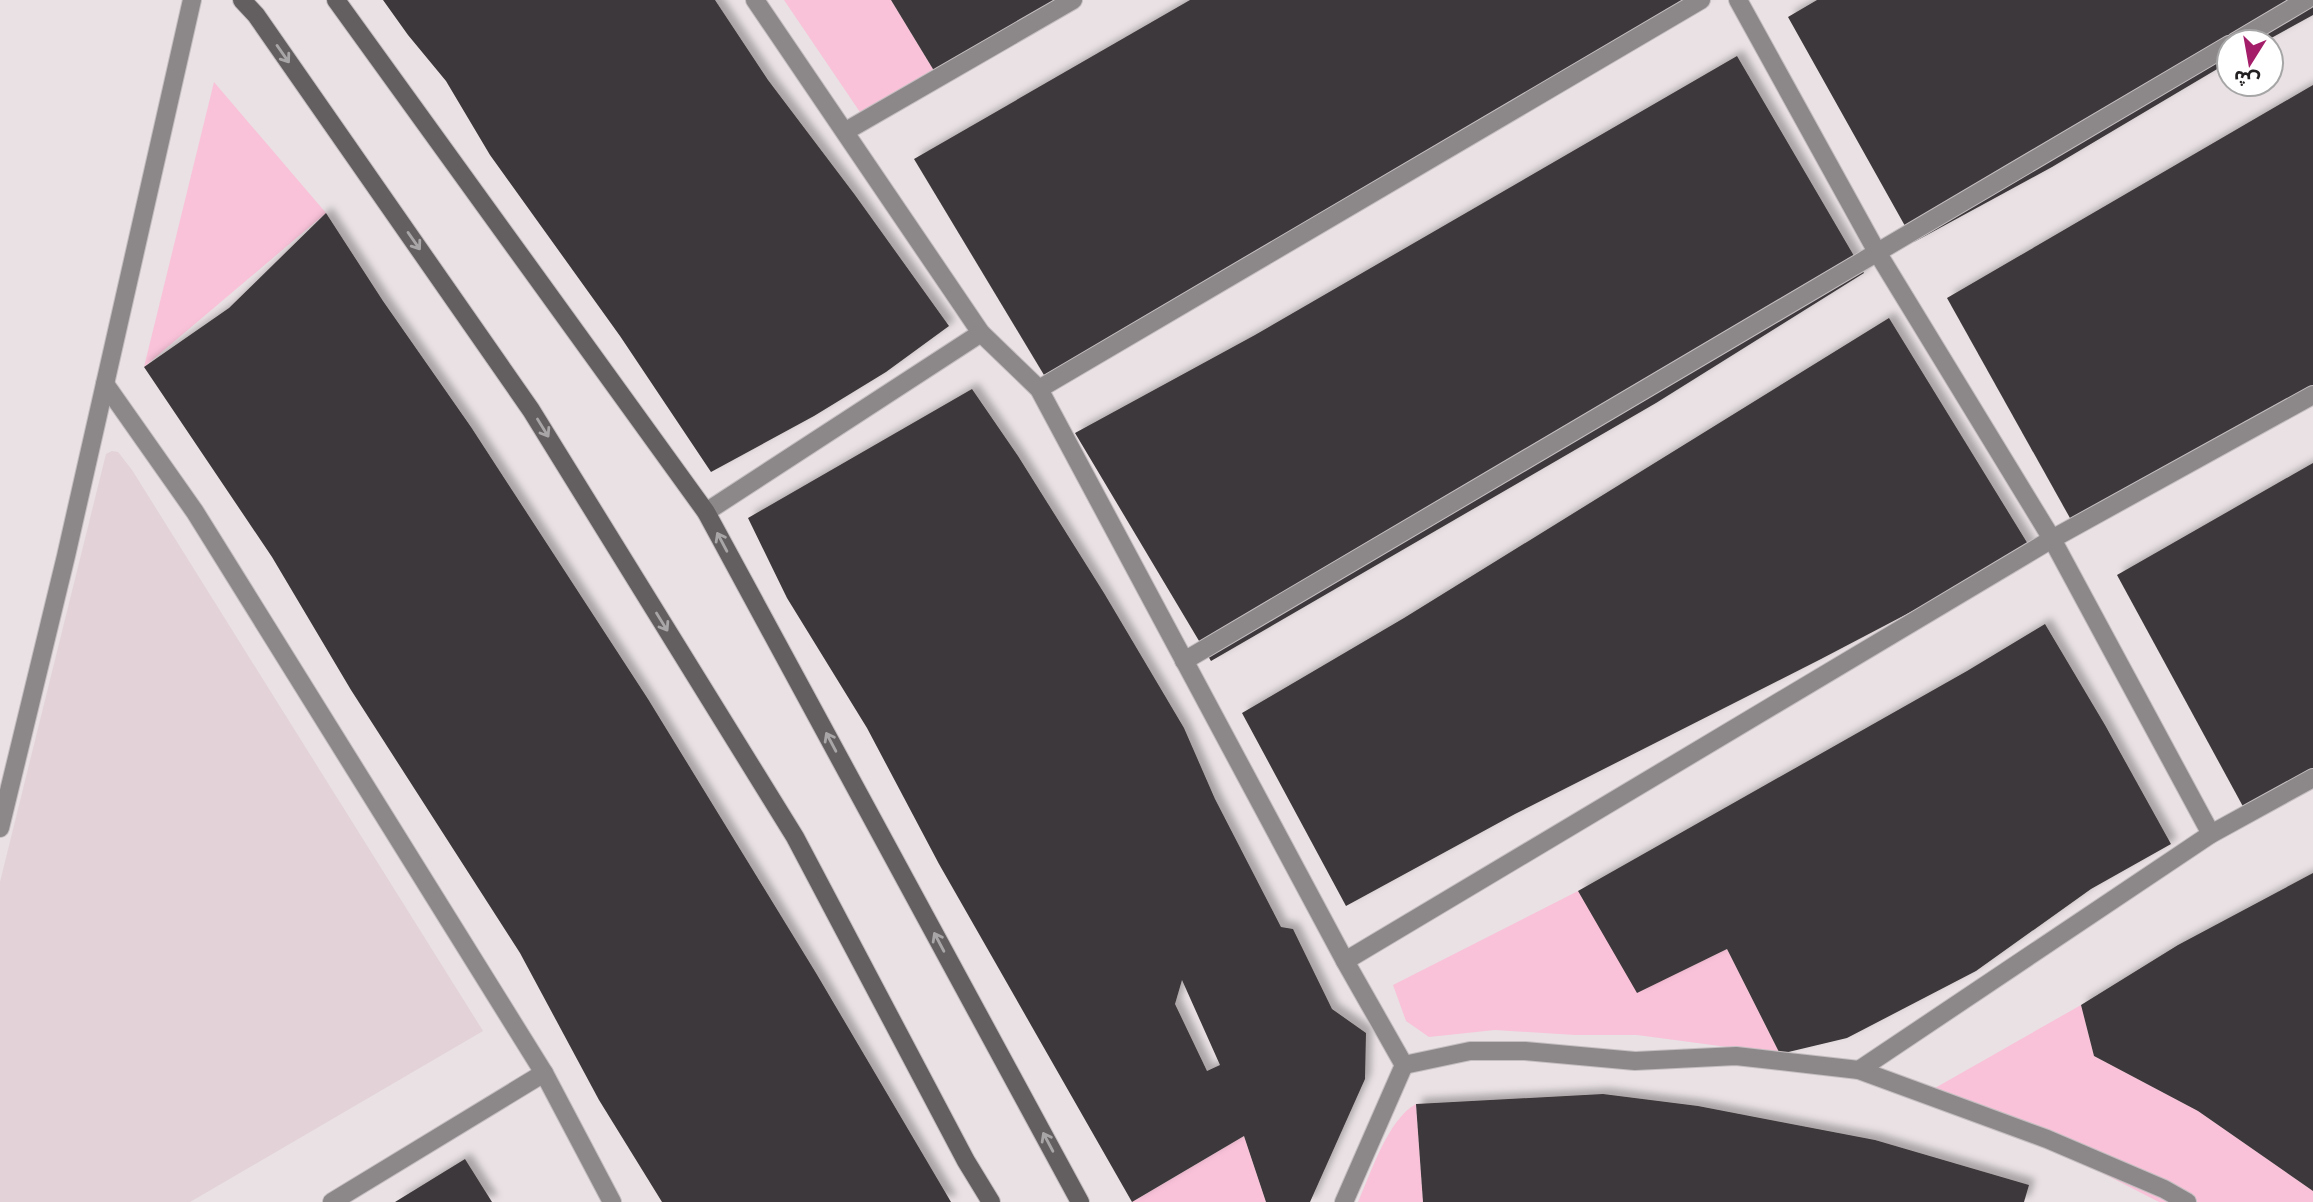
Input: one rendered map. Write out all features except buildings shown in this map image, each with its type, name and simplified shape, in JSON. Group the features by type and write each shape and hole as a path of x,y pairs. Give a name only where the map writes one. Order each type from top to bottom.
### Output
{"street":[{"path":"0,828 192,0"},
{"path":"242,0 256,15 531,410 795,837 966,1161 991,1202"},
{"path":"336,0 706,512 1080,1202"},
{"path":"755,0 981,334 1039,389 1345,961 1404,1065"},
{"path":"846,131 1073,0"},
{"path":"1039,389 1701,0"},
{"path":"1738,0 1877,252 2052,539 2211,834"},
{"path":"2259,28 2306,0"},
{"path":"1184,661 2215,53"},
{"path":"706,512 981,334"},
{"path":"105,384 195,512 544,1073 612,1202"},
{"path":"1345,961 2052,539 2313,395"},
{"path":"1859,1070 2211,834 2313,778"},
{"path":"1404,1065 1471,1051 1511,1051 1636,1061 1736,1056 1859,1070 2047,1139 2164,1189 2187,1202"},
{"path":"1344,1202 1404,1065"},
{"path":"332,1202 544,1073"}],"shaded area":[{"path":"784,0 891,0 936,74 864,118"},
{"path":"214,82 326,213 144,367"},
{"path":"118,452 132,470 483,1031 190,1202 0,1202 0,882 106,454"},
{"path":"1578,891 1638,992 1727,949 1780,1054 1637,1035 1575,1035 1495,1030 1429,1037 1406,1021 1393,985"},
{"path":"2081,1005 2094,1056 2198,1111 2313,1191 2313,1202 2159,1202 1935,1088"},
{"path":"1416,1104 1423,1202 1358,1202 1389,1134 1406,1111"},
{"path":"1244,1136 1266,1202 1132,1202"}]}
